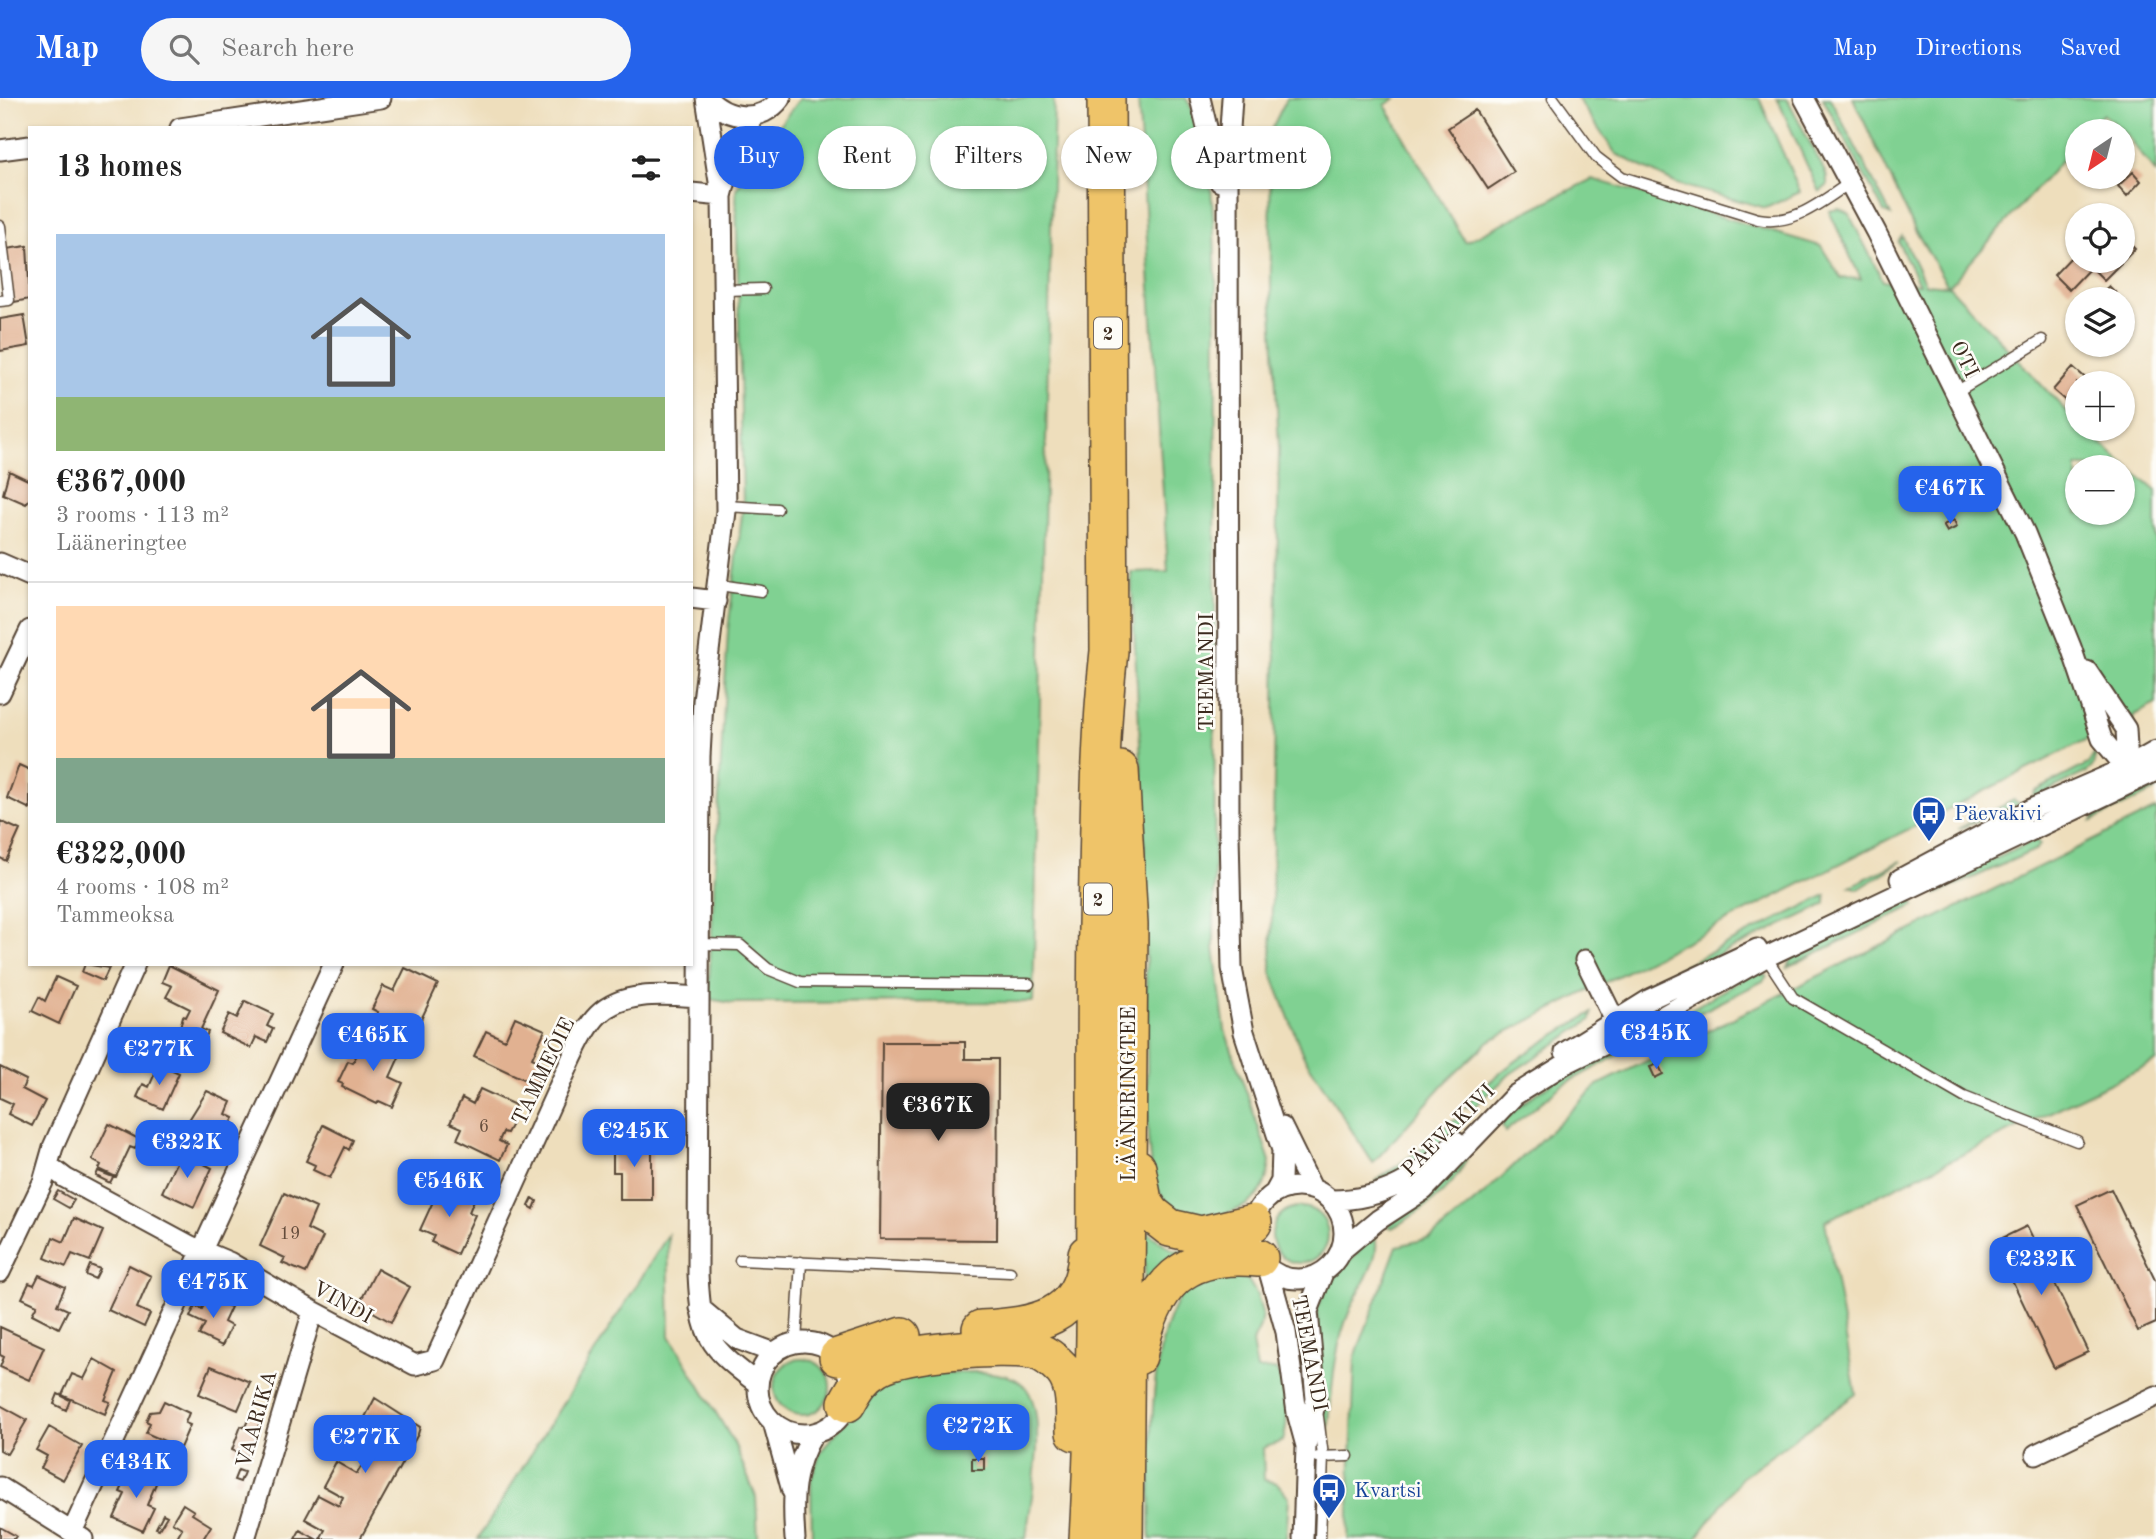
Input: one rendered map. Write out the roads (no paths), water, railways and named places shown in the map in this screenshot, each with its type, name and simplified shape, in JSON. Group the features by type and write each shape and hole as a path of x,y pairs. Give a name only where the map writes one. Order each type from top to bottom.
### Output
{"highway":[{"name":"LÄÄNERINGTEE","path":"1088,1539 1097,1348 1095,1148 1101,728 1109,650 1106,98"},
{"name":"LÄÄNERINGTEE","path":"1109,650 1128,886 1127,1454 1124,1539"},
{"path":"1129,1118 1143,1201 1152,1214 1170,1228 1188,1235 1215,1234 1260,1250"},
{"path":"838,1357 912,1333 1034,1324 1058,1313 1072,1301 1086,1266 1095,1148"},
{"path":"1127,1454 1140,1343 1149,1312 1163,1290 1189,1266 1213,1257 1260,1250"},
{"path":"847,1403 858,1382 878,1366 900,1358 1013,1349 1034,1350 1049,1357 1063,1370 1072,1385 1081,1539"}],"street":[{"path":"217,126 381,98"},
{"path":"707,98 727,113 754,116 766,111 781,98"},
{"path":"707,98 714,165 722,196 726,506 703,701 695,859 699,944 699,1307 710,1342 725,1359 758,1384"},
{"name":"TEEMANDI","path":"1200,98 1228,231"},
{"name":"TEEMANDI","path":"1232,98 1229,113 1228,231 1229,833 1232,968 1244,1032 1270,1108 1282,1163 1280,1181 1275,1192 1265,1200 1260,1250 1286,1332 1297,1413 1312,1453"},
{"name":"OTI","path":"1804,98 1851,183 2025,533 2071,647 2126,729 2132,774"},
{"path":"722,196 735,146 754,116"},
{"path":"0,150 28,146"},
{"path":"693,193 722,196"},
{"path":"0,563 28,575"},
{"path":"693,598 717,593"},
{"path":"0,693 28,635"},
{"name":"PÄEVAKIVI","path":"1331,1200 1373,1197 1401,1185 1442,1155 1525,1075 2132,774 2156,751"},
{"name":"PÄEVAKIVI","path":"1342,1250 1378,1220 1424,1189 1515,1096 1619,1029 1650,999 1842,908 2031,809 2132,774 2156,771"},
{"path":"1585,960 1619,1029"},
{"path":"0,1272 43,1182 53,1147 134,966"},
{"path":"0,1487 78,1535 202,1251 333,966"},
{"name":"TAMMEÕIE","path":"435,1360 572,1058 591,1024 614,1004 629,999 652,995 699,997"},
{"name":"TEEMANDI","path":"1270,1108 1299,1156 1312,1188"},
{"name":"VINDI","path":"48,1165 65,1178 202,1251 229,1262 415,1366 435,1360"},
{"path":"1275,1192 1300,1186 1312,1188 1331,1200 1343,1220 1345,1235 1342,1250"},
{"name":"TEEMANDI","path":"1260,1250 1295,1279 1323,1272 1334,1263 1342,1250"},
{"name":"TEEMANDI","path":"1303,1539 1316,1399 1308,1311 1323,1272"},
{"path":"699,1307 737,1339 775,1353"},
{"name":"VAARIKA","path":"245,1539 313,1311"},
{"path":"792,1492 784,1474 773,1422 759,1398 758,1384 761,1370 775,1353 796,1342 812,1342 838,1357 849,1379 847,1403 840,1417 814,1433 798,1462 792,1492 795,1539"},
{"path":"2036,1454 2156,1396"},
{"path":"773,1422 798,1433 814,1433"}],"lane":[{"path":"1553,98 1596,157 1622,177 1758,219 1772,222 1794,219 1851,183"},
{"path":"0,226 9,300 0,301"},
{"path":"724,290 763,289"},
{"path":"1956,392 2042,340"},
{"path":"726,506 777,509"},
{"path":"717,593 761,591"},
{"path":"699,944 740,945 768,969 800,982 1029,984"},
{"path":"1766,957 1793,998 1964,1097 2077,1141"},
{"path":"740,1260 1010,1272"},
{"path":"796,1342 801,1262"},
{"path":"1321,1539 1312,1453 1348,1456"}],"place":[{"name":"Päevakivi","path":"1929,843"},
{"name":"Kvartsi","path":"1329,1520"}]}
